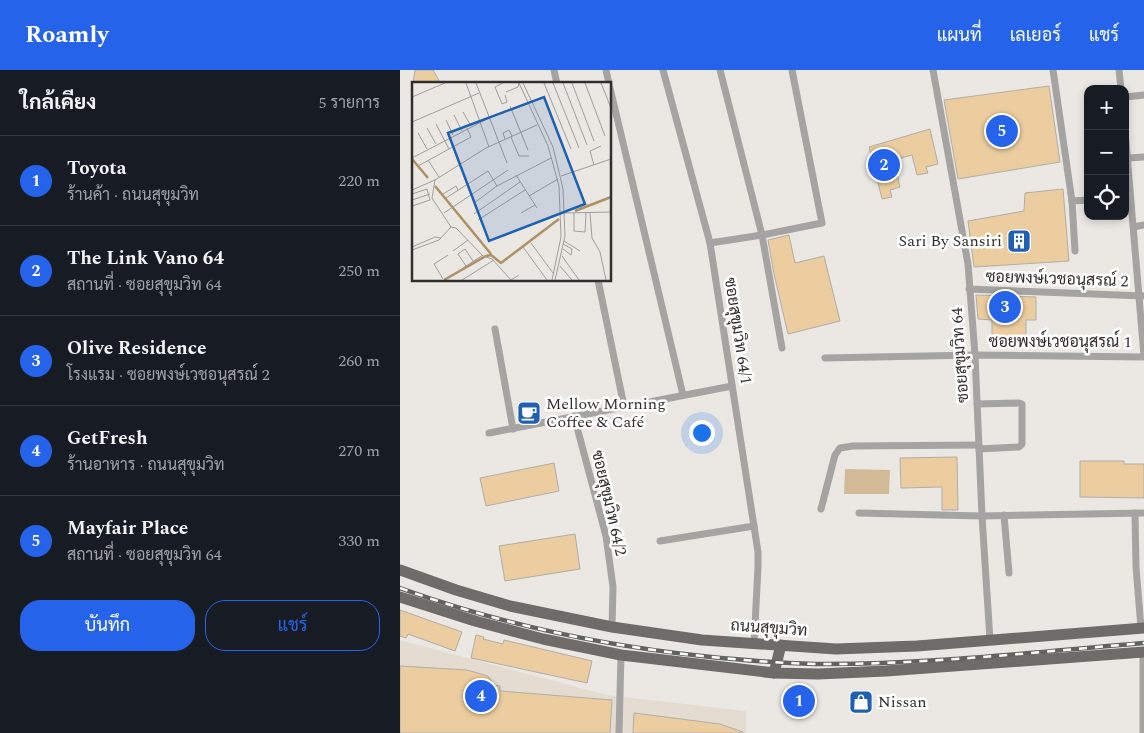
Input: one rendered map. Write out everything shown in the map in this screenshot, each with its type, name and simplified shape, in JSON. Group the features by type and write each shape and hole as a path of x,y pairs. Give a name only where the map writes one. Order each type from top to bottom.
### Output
{"main road":[{"name":"ถนนสุขุมวิท","path":"400,570 456,590 510,606 612,627 702,640 836,649 917,646 1143,628"},
{"path":"400,597 475,621 543,639 621,655 774,673 818,674 886,671 1143,652"},
{"path":"774,673 781,645"}],"street":[{"name":"ซอยสุขุมวิท 64/1","path":"662,70 710,243 758,552 754,644"},
{"path":"720,70 762,235 782,348"},
{"path":"710,243 822,223 792,70"},
{"name":"ซอยสุขุมวิท 64","path":"933,70 968,264 975,355 990,640"},
{"path":"1053,70 1072,201 1075,250"},
{"path":"1118,70 1120,85"},
{"path":"611,92 683,395"},
{"path":"1129,97 1144,95"},
{"path":"1129,158 1144,157"},
{"path":"1072,201 1084,200"},
{"path":"1129,203 1134,227 1142,296 1144,356"},
{"path":"1134,227 1144,225"},
{"path":"598,281 624,406"},
{"name":"ซอยพงษ์เวชอนุสรณ์ 2","path":"969,289 1142,296"},
{"path":"495,329 513,429"},
{"name":"ซอยพงษ์เวชอนุสรณ์ 1","path":"825,358 975,355 1144,356"},
{"path":"489,433 732,386"},
{"path":"821,509 835,455 840,448 853,446 1019,447 1022,444 1022,404 977,404"},
{"name":"ซอยสุขุมวิท 64/2","path":"574,416 606,536 613,587 612,627"},
{"path":"859,513 982,516 1144,513"},
{"path":"1135,513 1136,567 1143,628"},
{"path":"1004,515 1009,573"},
{"path":"660,541 754,526"},
{"path":"1143,652 1143,733"},
{"path":"618,733 621,655"}],"shaded area":[{"path":"845,469 890,470 889,494 844,494"},
{"path":"400,640 607,695 746,711 746,733 400,733"}],"building":[{"path":"415,70 433,70 440,82 413,82"},
{"path":"1049,86 1060,162 958,179 944,100"},
{"path":"930,129 938,164 926,167 928,173 917,175 912,155 894,160 900,187 890,190 892,197 882,199 869,147"},
{"name":"Sari By Sansiri","path":"1063,189 1069,261 974,267 968,221 1024,211 1025,193"},
{"path":"789,235 795,263 824,256 840,321 788,334 768,240"},
{"path":"976,295 1036,297 1036,320 1026,320 1026,341 992,341 992,320 978,319"},
{"path":"957,457 958,510 942,510 942,487 901,488 900,458"},
{"path":"1080,461 1124,461 1124,464 1144,464 1144,498 1080,497"},
{"path":"554,463 559,491 486,506 480,478"},
{"path":"575,534 580,569 505,581 499,546"},
{"path":"400,610 462,632 455,651 408,634 406,638 400,636"},
{"path":"476,635 484,637 483,639 503,644 504,640 592,661 587,683 471,658"},
{"path":"400,666 467,670 488,676 494,685 500,686 500,691 612,700 610,733 400,733"},
{"path":"634,713 720,724 743,733 633,733"}],"railway":[{"path":"400,588 474,612 587,639 663,651 758,661 856,664 980,657 1144,643"}],"place":[{"name":"Mayfair Place","path":"1002,131"},
{"name":"The Link Vano 64","path":"884,165"},
{"name":"Sari By Sansiri","path":"1019,241"},
{"name":"Olive Residence","path":"1005,307"},
{"name":"Mellow Morning Coffee & Café","path":"529,413"},
{"name":"GetFresh","path":"481,696"},
{"name":"Toyota","path":"799,701"},
{"name":"Nissan","path":"861,702"}]}
